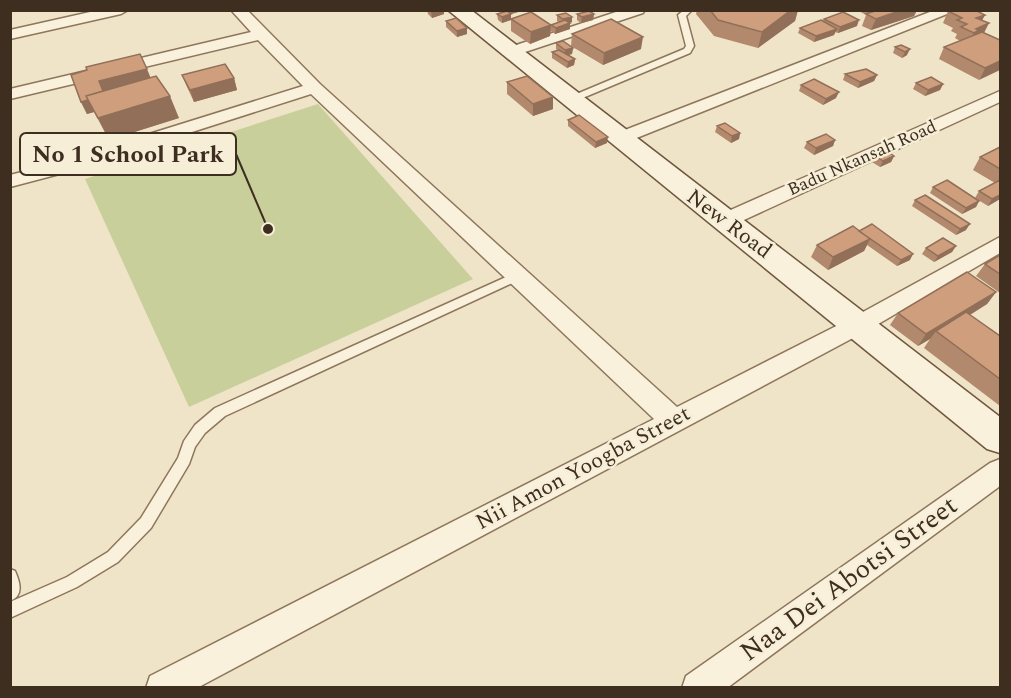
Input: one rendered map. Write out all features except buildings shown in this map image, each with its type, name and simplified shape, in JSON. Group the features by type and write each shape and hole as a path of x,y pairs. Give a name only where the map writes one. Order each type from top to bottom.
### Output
{"street":[{"path":"10,35 121,10"},
{"path":"238,10 314,88 674,421"},
{"name":"New Road","path":"458,10 618,139 860,324 1000,438"},
{"path":"510,52 638,10"},
{"path":"618,139 950,10"},
{"path":"10,94 262,34"},
{"path":"10,181 60,168 314,88"},
{"name":"Badu Nkansah Road","path":"724,221 1000,96"},
{"name":"Nii Amon Yoogba Street","path":"162,687 860,324 1000,244"},
{"name":"Naa Dei Abotsi Street","path":"698,687 1000,471"}],"lane":[{"path":"570,100 687,51 690,46 682,15 689,10"},
{"path":"10,610 72,582 113,557 146,524 184,460 189,445 200,429 220,412 518,276"},
{"path":"10,576 13,591 10,594"}],"green space":[{"path":"318,104 473,279 189,407 85,179"}],"place":[{"name":"No 1 School Park","path":"268,229"}]}
